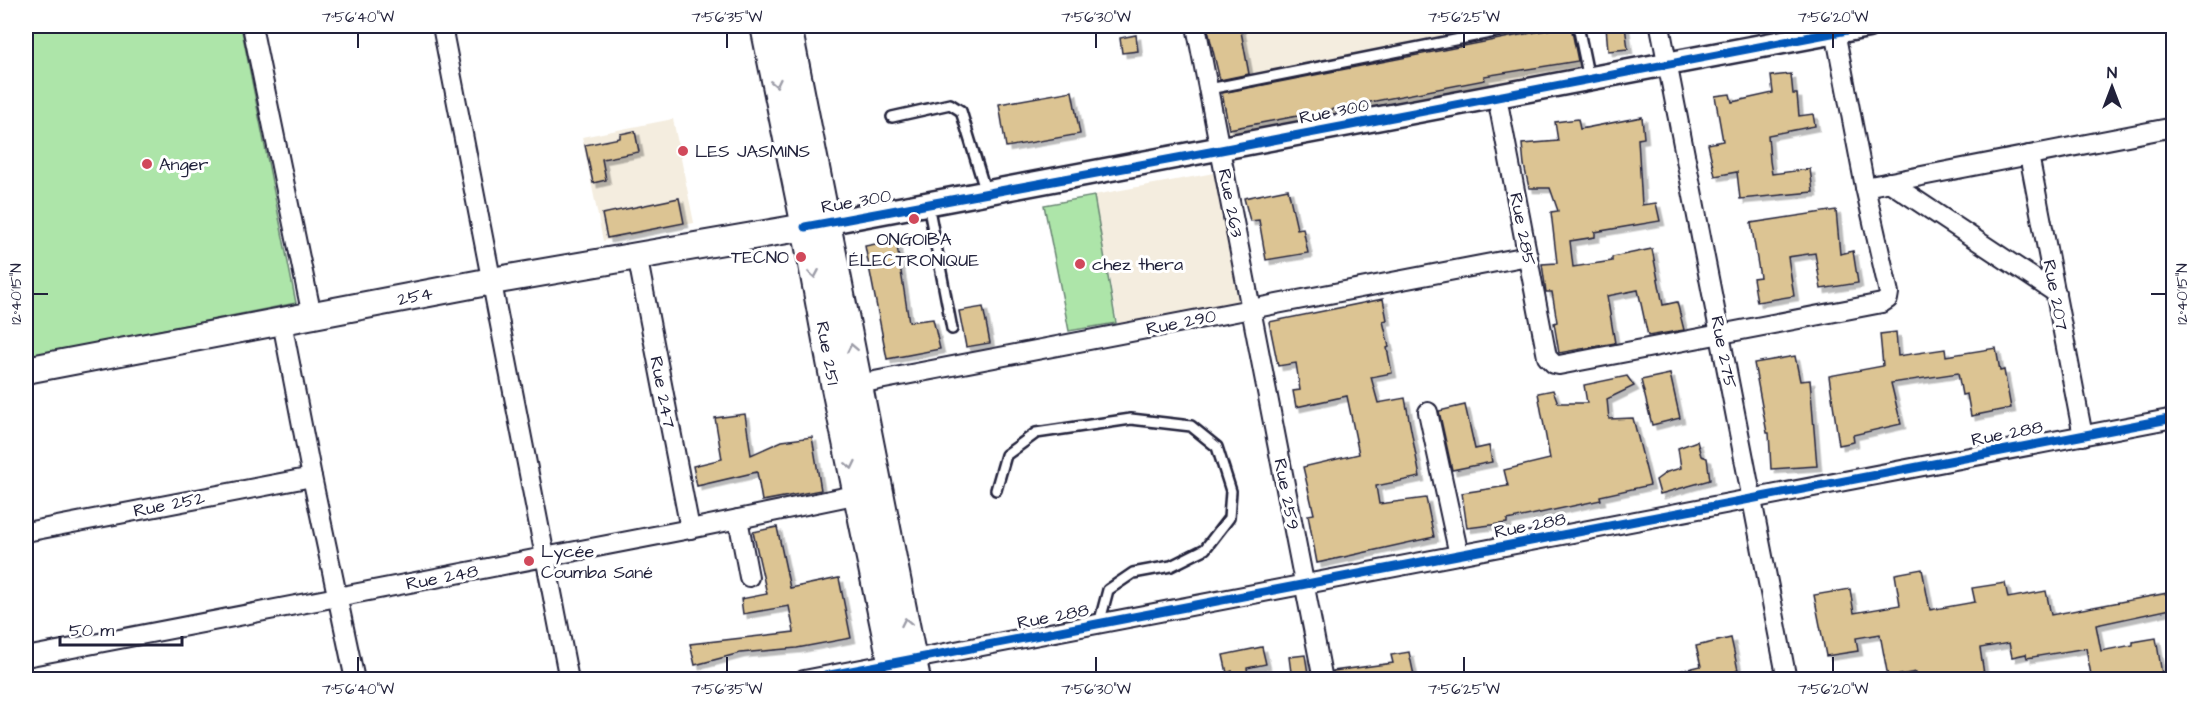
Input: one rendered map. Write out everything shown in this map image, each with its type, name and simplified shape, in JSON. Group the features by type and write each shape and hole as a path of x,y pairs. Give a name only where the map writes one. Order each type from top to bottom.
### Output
{"main road":[{"name":"Rue 251","path":"764,26 816,225"},
{"name":"Rue 251","path":"788,26 816,225 904,670"},
{"name":"254","path":"26,370 492,281 816,225"}],"street":[{"path":"252,26 312,316"},
{"path":"442,26 569,680"},
{"name":"Rue 263","path":"1196,26 1251,309"},
{"name":"Rue 275","path":"1660,26 1787,680"},
{"name":"Rue 300","path":"816,225 1497,97 1834,29 1868,26"},
{"path":"1720,334 1882,303 1887,299 1888,293 1834,29"},
{"name":"Rue 285","path":"1497,97 1550,361 1558,365 1720,334"},
{"path":"1865,187 2174,127"},
{"name":"Rue 207","path":"2029,155 2084,436"},
{"path":"1889,182 2056,293"},
{"name":"Rue 247","path":"637,255 690,529"},
{"name":"Rue 290","path":"847,386 1528,256"},
{"name":"Rue 259","path":"1251,309 1323,680"},
{"path":"282,322 355,680"},
{"path":"1428,412 1460,555"},
{"name":"Rue 288","path":"804,680 904,670 1099,624 2174,418"},
{"name":"Rue 252","path":"26,532 312,477"},
{"name":"Rue 248","path":"26,657 690,529 869,492"},
{"path":"738,519 749,577"}],"lane":[{"path":"1209,89 1525,26"},
{"path":"1578,26 1588,79"},
{"path":"891,117 950,104 961,111 986,193"},
{"path":"928,204 952,329"},
{"path":"996,490 1006,455 1036,434 1131,419 1191,426 1217,447 1231,491 1229,518 1204,549 1171,566 1133,573 1108,590 1099,624"}],"shaded area":[{"path":"1205,26 1580,26 1591,80 1224,144"},
{"path":"673,119 694,223 603,241 582,137"},
{"path":"1214,173 1240,304 1118,326 1094,195"}],"green space":[{"name":"Anger","path":"26,26 241,26 296,303 26,357"},
{"name":"chez thera","path":"1094,196 1116,323 1069,331 1044,205"}],"building":[{"path":"1207,26 1240,26 1249,74 1220,80"},
{"path":"1571,26 1578,61 1484,76 1485,80 1229,129 1222,93"},
{"path":"1625,26 1628,49 1608,51 1606,27"},
{"path":"1136,35 1138,51 1122,53 1120,38"},
{"path":"1791,74 1793,94 1797,94 1799,116 1813,114 1815,126 1768,135 1772,174 1810,169 1813,192 1740,199 1737,172 1715,176 1708,144 1723,141 1715,96 1730,94 1732,102 1773,93 1771,76"},
{"path":"1072,91 1080,134 1006,147 999,104"},
{"path":"1642,117 1644,138 1638,139 1642,205 1656,203 1660,221 1595,232 1595,237 1570,241 1573,267 1612,261 1612,257 1652,249 1663,305 1677,302 1684,330 1648,336 1638,290 1607,296 1615,343 1559,353 1552,292 1546,292 1542,264 1557,263 1551,212 1558,211 1550,188 1529,188 1522,144 1558,141 1555,122 1578,119 1580,129"},
{"path":"635,131 639,152 602,159 606,180 593,183 585,145 620,138 620,134"},
{"path":"1288,189 1297,229 1303,228 1308,253 1266,260 1259,220 1250,221 1244,198"},
{"path":"679,198 684,223 607,238 602,214"},
{"path":"1836,210 1840,254 1853,251 1858,283 1821,289 1815,253 1788,257 1794,296 1757,302 1753,278 1760,277 1751,223"},
{"path":"896,240 909,322 933,319 940,349 887,359 865,246"},
{"path":"1383,299 1387,320 1383,321 1392,373 1371,377 1378,403 1405,398 1420,477 1376,486 1379,504 1426,498 1434,537 1317,563 1308,515 1314,514 1303,467 1359,454 1347,396 1296,407 1293,391 1300,390 1296,363 1278,366 1269,322"},
{"path":"983,307 990,343 966,347 959,311"},
{"path":"1896,332 1898,356 1945,349 1946,356 1996,348 2000,371 2004,370 2011,408 1971,416 1967,394 1962,395 1958,373 1891,383 1901,424 1853,435 1854,442 1839,445 1829,376 1883,366 1880,334"},
{"path":"1795,356 1800,381 1810,380 1817,466 1771,469 1769,433 1767,433 1754,363"},
{"path":"1670,374 1680,418 1652,425 1641,380"},
{"path":"1627,376 1634,386 1607,399 1609,419 1633,418 1650,485 1600,496 1601,500 1507,520 1507,523 1467,528 1462,493 1508,486 1504,470 1550,459 1538,393 1553,390 1558,403 1587,403 1584,385"},
{"path":"1465,405 1475,449 1489,446 1492,462 1452,470 1439,411"},
{"path":"745,414 751,455 782,441 812,437 821,490 762,501 757,472 697,486 693,466 722,459 715,418"},
{"path":"1697,441 1701,456 1707,458 1710,480 1660,494 1656,480 1667,472 1681,468 1678,448"},
{"path":"777,527 790,588 839,578 851,638 797,648 740,653 695,665 690,644 794,632 789,606 743,614 741,599 767,594 753,532"},
{"path":"1922,569 1930,610 1975,602 1972,588 2005,583 2008,598 2046,591 2051,615 2168,593 2171,609 2096,625 2101,651 2156,638 2163,680 2092,680 2086,648 2027,658 2026,654 2012,657 2009,643 1980,648 1984,674 1950,680 1918,680 1916,672 1888,677 1880,634 1856,638 1858,651 1826,656 1814,595 1850,589 1854,613 1900,605 1895,574"},
{"path":"1731,638 1738,680 1667,680 1666,674 1701,666 1696,646"},
{"path":"1262,647 1266,664 1247,668 1249,680 1234,680 1232,671 1227,673 1223,655"},
{"path":"1409,652 1415,680 1334,680 1333,671 1393,663 1391,655"},
{"path":"1305,655 1309,680 1292,680 1289,657"}],"cycle path":[{"path":"805,227 1868,26"},
{"path":"804,680 2174,418"}],"place":[{"name":"LES JASMINS","path":"683,151"},
{"name":"Anger","path":"147,164"},
{"name":"ONGOIBA ÉLECTRONIQUE","path":"914,219"},
{"name":"TECNO","path":"801,257"},
{"name":"chez thera","path":"1080,264"},
{"name":"Lycée Coumba Sané","path":"529,561"}]}
